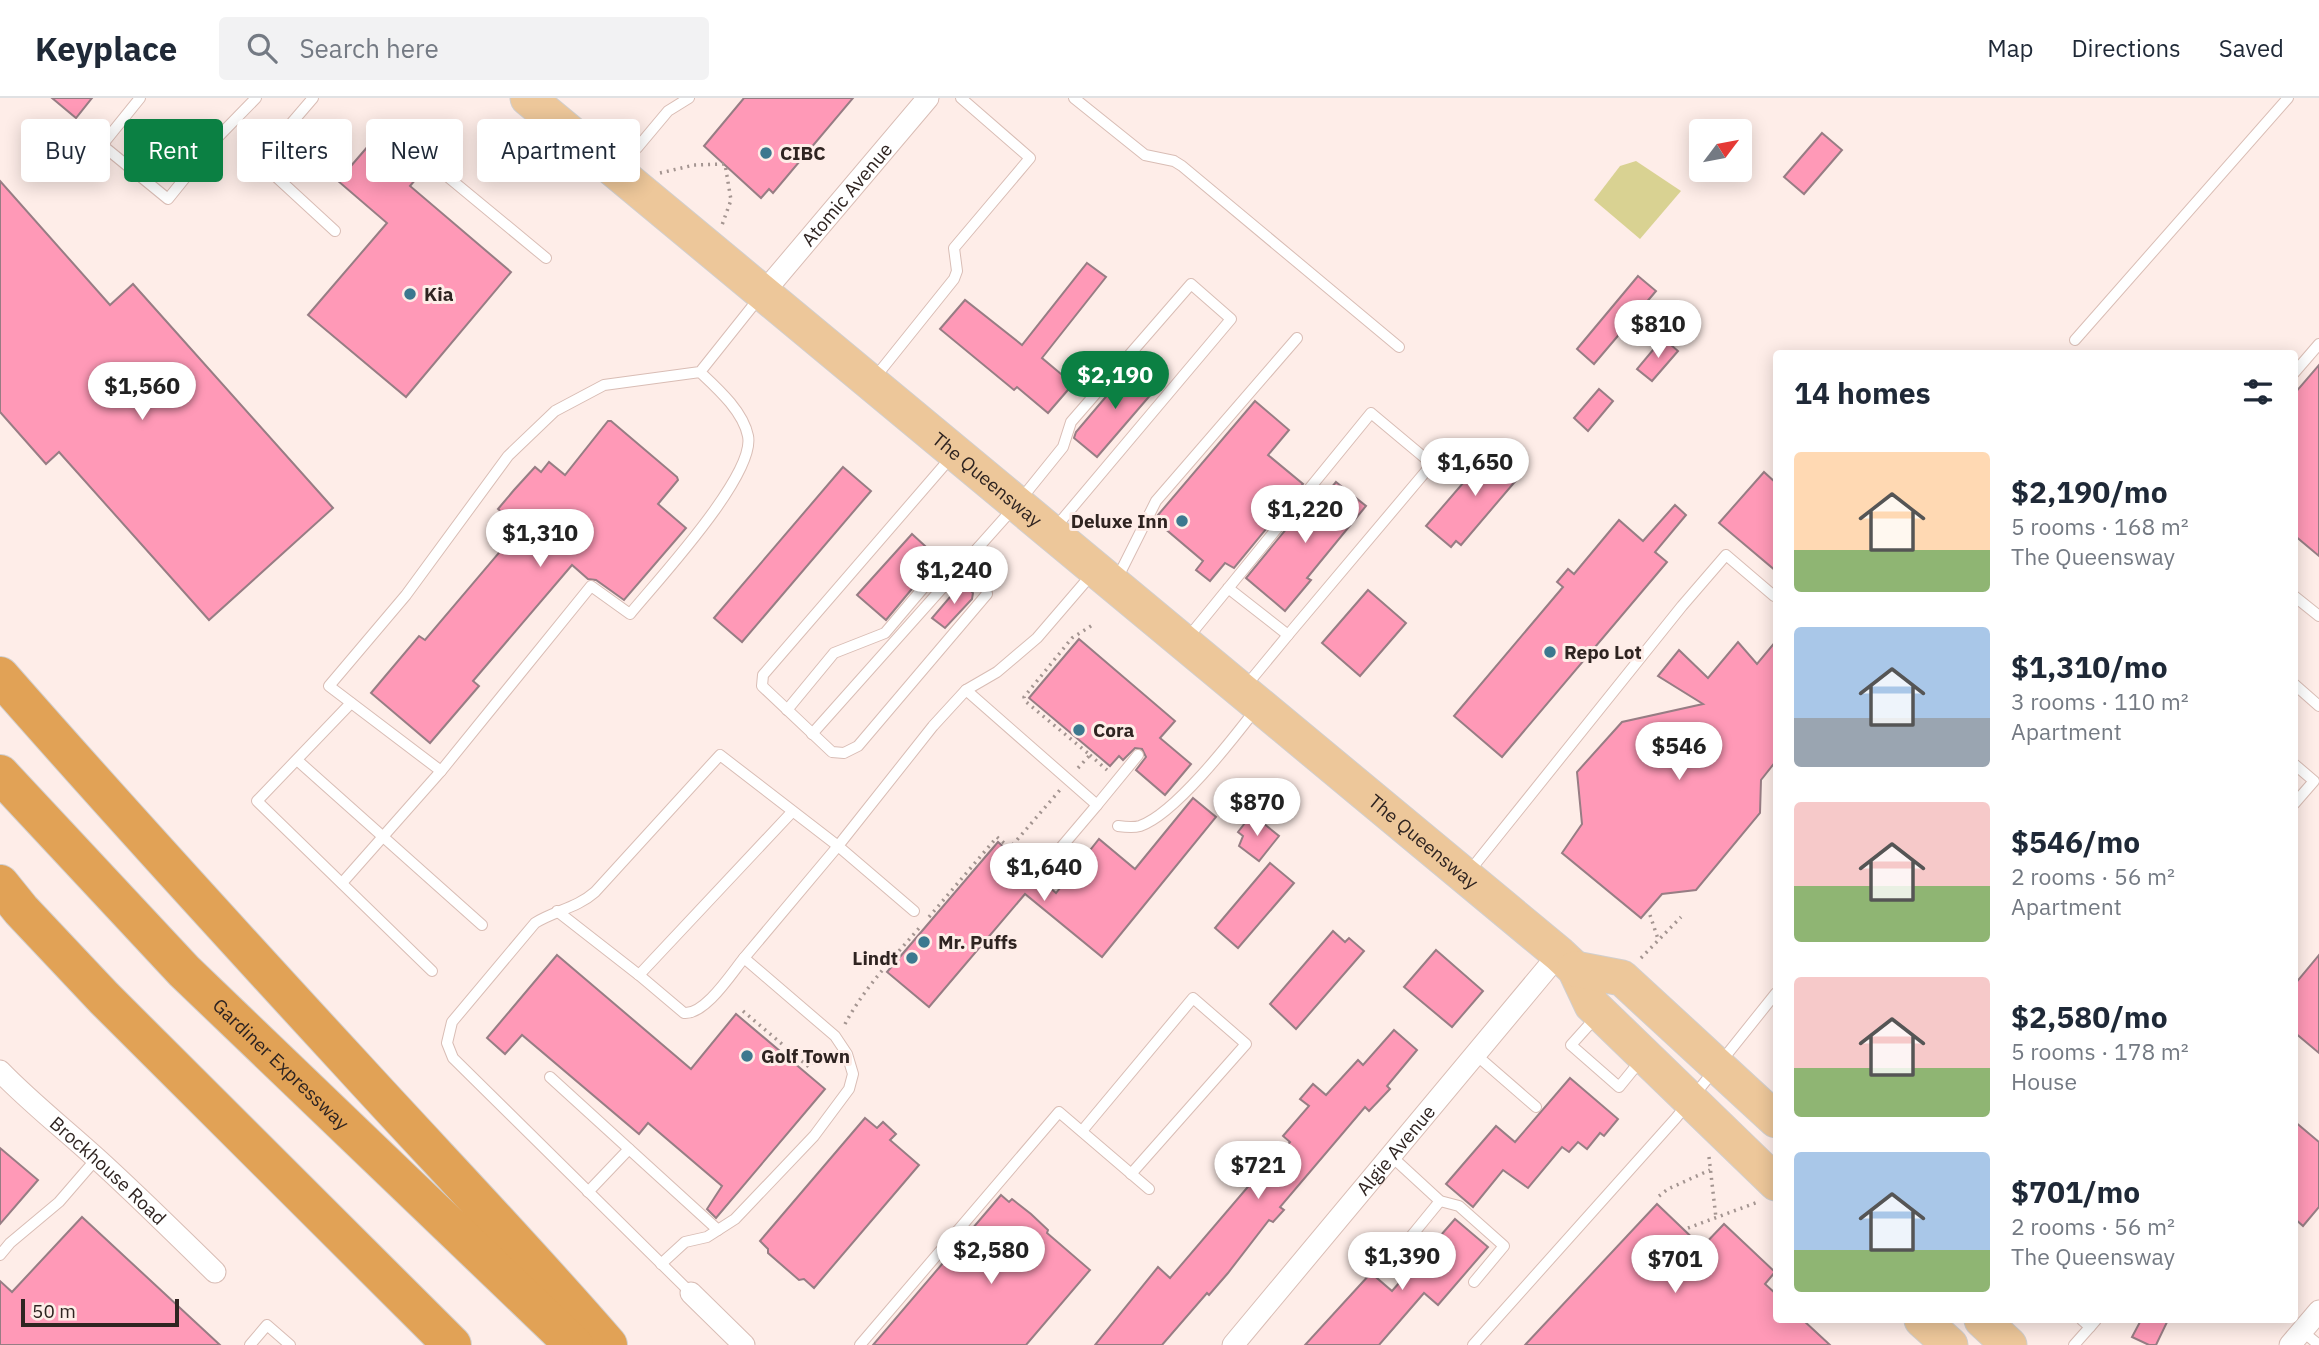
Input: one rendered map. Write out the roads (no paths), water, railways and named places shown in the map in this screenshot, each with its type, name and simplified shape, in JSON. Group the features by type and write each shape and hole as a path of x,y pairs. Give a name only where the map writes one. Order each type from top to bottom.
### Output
{"highway":[{"path":"0,676 352,1065 543,1270 608,1345"},
{"name":"Gardiner Expressway","path":"0,774 184,971 574,1345"},
{"path":"7,894 104,998 452,1345"}],"main road":[{"name":"The Queensway","path":"528,98 561,119"},
{"name":"The Queensway","path":"640,172 713,250 1467,875 1567,961 1592,1006 1691,1101 1769,1191"},
{"name":"The Queensway","path":"1567,961 1622,978 1719,1066"},
{"path":"1719,1066 1773,1117"},
{"path":"1926,1323 1950,1345"},
{"path":"1985,1323 2009,1345"}],"street":[{"name":"Atomic Avenue","path":"764,292 928,98"},
{"name":"Algie Avenue","path":"1233,1345 1475,1054 1567,961"},
{"name":"Brockhouse Road","path":"0,1071 33,1105 97,1158 215,1272"},
{"path":"691,1293 744,1345"},
{"path":"2296,1338 2319,1311"}],"lane":[{"path":"140,98 102,145 168,199 218,137 256,98"},
{"path":"313,98 259,161 335,231"},
{"path":"640,152 668,111 689,98"},
{"path":"871,382 954,279 957,271 954,248 1030,158 961,98"},
{"path":"1074,98 1145,155 1182,166 1399,347"},
{"path":"2075,340 2288,98"},
{"path":"454,182 546,258"},
{"path":"812,734 1017,503 1063,447 1071,422 1191,284 1231,319 1052,532"},
{"path":"441,771 329,686 406,595 508,456 555,411 604,385 700,372 764,292"},
{"path":"558,911 679,1010 690,1013 705,1005 838,846 933,726 966,690 997,672 1105,576 1156,501 1297,338"},
{"path":"2298,368 2319,344"},
{"path":"341,883 441,771 592,586 630,614 723,500 746,460 748,438 733,407 700,372"},
{"path":"1118,826 1137,828 1154,819 1222,754 1251,697 1288,635 1432,464 1371,413 1184,642"},
{"path":"955,453 763,675 762,686 832,752 838,754 858,746 988,594 978,548"},
{"path":"1467,875 1682,606 1726,555 1773,595"},
{"path":"787,710 834,653 885,633 935,574 964,564"},
{"path":"1228,587 1288,635"},
{"path":"2298,599 2319,616"},
{"path":"2298,688 2319,706"},
{"path":"966,690 1097,805"},
{"path":"351,703 257,801 432,971"},
{"path":"691,1293 453,1058 447,1043 452,1022 534,923 584,902 720,755 838,846 914,911"},
{"path":"1047,864 1138,755"},
{"path":"297,760 482,925"},
{"path":"2298,767 2314,781 2298,799"},
{"path":"639,975 792,812"},
{"path":"661,1264 685,1242 707,1237 735,1219 814,1136 849,1089 853,1074 847,1054 835,1036 744,958"},
{"path":"1473,1345 1691,1101 1773,997"},
{"path":"1082,1131 1194,998 1246,1044 1131,1174"},
{"path":"1475,1054 1536,1107"},
{"path":"550,1077 718,1230"},
{"path":"860,1345 1059,1112 1149,1189"},
{"path":"588,1192 629,1149"},
{"path":"1390,1156 1440,1201 1459,1206 1504,1245 1474,1282"},
{"path":"0,1255 10,1243 59,1202 97,1158"},
{"path":"1404,1245 1440,1201"},
{"path":"2074,1345 2088,1323"},
{"path":"250,1345 267,1325 290,1345"},
{"path":"2296,1338 2319,1345"}],"place":[{"name":"CIBC","path":"766,153"},
{"name":"Kia","path":"410,294"},
{"name":"Deluxe Inn","path":"1182,521"},
{"name":"Repo Lot","path":"1550,652"},
{"name":"Cora","path":"1079,730"},
{"name":"Mr. Puffs","path":"924,942"},
{"name":"Lindt","path":"912,958"},
{"name":"Golf Town","path":"747,1056"}]}
